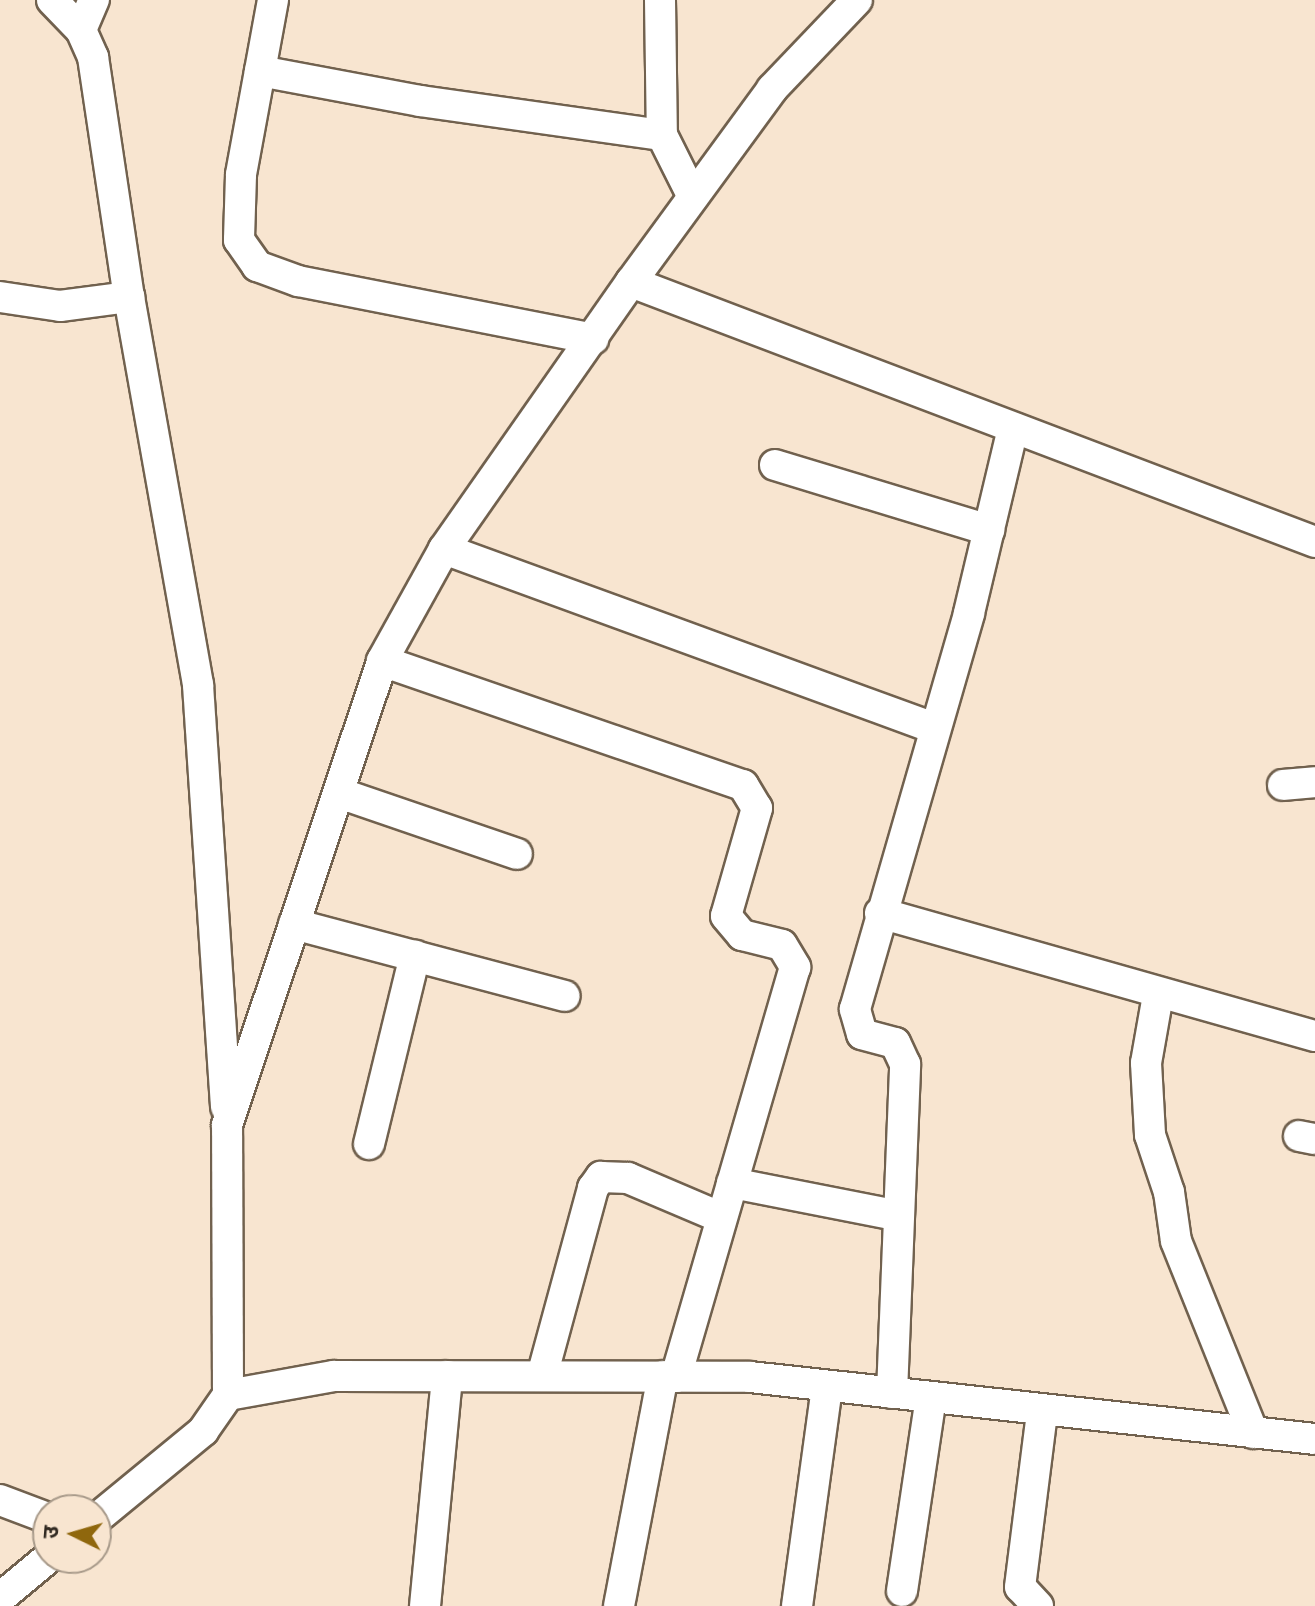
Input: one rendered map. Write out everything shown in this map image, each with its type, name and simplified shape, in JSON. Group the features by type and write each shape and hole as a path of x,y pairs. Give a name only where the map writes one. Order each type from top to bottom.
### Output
{"street":[{"path":"52,0 81,30 93,57 129,297 198,685 227,1125 228,1395 203,1431 112,1506"},
{"path":"81,30 94,0"},
{"path":"273,0 241,175 239,240 257,266 298,281 593,339"},
{"path":"660,0 662,135 693,197"},
{"path":"227,1125 382,661 444,549 631,282 772,89 857,0"},
{"path":"260,71 420,101 662,135"},
{"path":"631,282 1315,542"},
{"path":"0,297 60,306 129,297"},
{"path":"892,1393 895,1215 905,1064 895,1043 862,1034 855,1009 989,530 1013,428"},
{"path":"775,465 989,530"},
{"path":"444,549 934,728"},
{"path":"382,661 743,785 751,796 759,819 726,916 742,935 782,945 795,967 732,1183 670,1376 619,1606"},
{"path":"1283,785 1315,782"},
{"path":"339,793 517,854"},
{"path":"880,913 1158,995 1315,1036"},
{"path":"294,924 565,996"},
{"path":"369,1144 415,956"},
{"path":"1158,995 1146,1063 1150,1135 1169,1192 1176,1241 1253,1433"},
{"path":"542,1376 593,1188 601,1177 628,1178 720,1217"},
{"path":"732,1183 895,1215"},
{"path":"228,1395 334,1376 670,1376 827,1386 1042,1412 1315,1439"},
{"path":"425,1606 447,1376"},
{"path":"797,1606 827,1386"},
{"path":"902,1591 931,1398"},
{"path":"1038,1606 1020,1587 1042,1412"},
{"path":"0,1500 32,1512"},
{"path":"0,1598 32,1571"}]}
